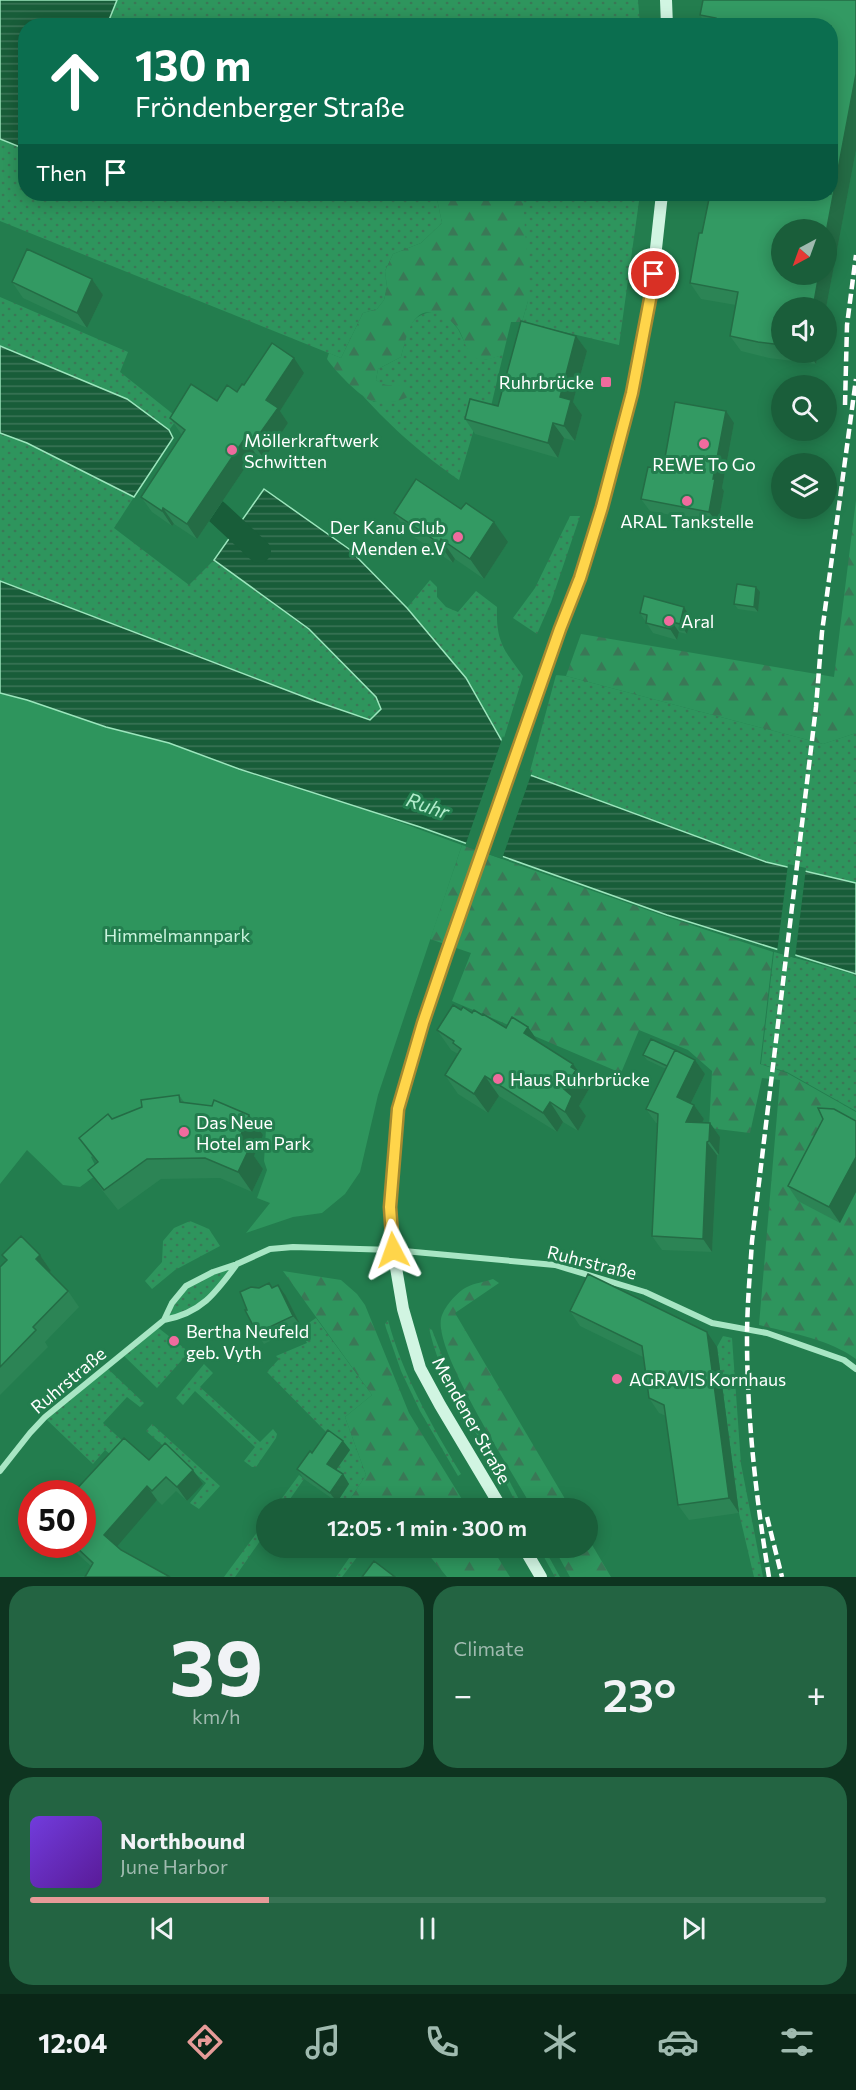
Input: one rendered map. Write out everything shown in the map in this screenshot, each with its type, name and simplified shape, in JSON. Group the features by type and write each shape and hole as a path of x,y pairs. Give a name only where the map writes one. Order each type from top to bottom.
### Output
{"main road":[{"path":"666,0 667,18"},
{"name":"Mendener Straße","path":"495,1498 420,1368 406,1323 393,1250 390,1207 398,1109 437,981 580,578 599,517 632,393 651,294 661,201"},
{"path":"530,1558 541,1577"}],"street":[{"name":"Ruhrstraße","path":"0,1471 45,1418 164,1320 172,1303 186,1286 213,1272 270,1249 293,1247 393,1250 555,1265 645,1292 712,1323 767,1333 844,1360 856,1369"},
{"name":"Ruhrstraße","path":"164,1320 184,1316 200,1306 222,1284 237,1264"}],"green space":[{"path":"117,0 638,0 639,18 110,18"},
{"path":"0,139 18,146 18,201 437,201 442,223 421,243 393,254 385,271 387,287 384,300 377,309 363,313 341,358 0,221"},
{"path":"437,201 521,201 529,278 528,301 522,322 511,322 503,355 482,360 470,352 459,330 449,320 428,312 421,314 411,325 401,357 378,369 376,380 386,385 406,386 410,388 409,396 391,402 372,401 335,370 327,359 329,353 341,358 363,313 377,309 384,300 387,287 385,271 393,254 421,243 442,223"},
{"path":"518,201 639,201 619,345 522,322 528,301"},
{"path":"0,297 128,352 120,372 178,418 169,430 127,399 0,346"},
{"path":"432,312 448,317 458,329 468,349 484,360 503,355 489,415 479,412 459,480 409,441 363,396 374,402 397,401 398,387 384,386 376,380 378,369 401,357 409,328 413,322 417,317"},
{"path":"0,433 27,443 134,497 114,528 189,585 214,560 309,629 375,697 381,709 370,720 0,581"},
{"path":"856,500 856,733 823,744 566,676 581,634 834,677"},
{"path":"570,516 580,516 551,602 537,634 513,618 535,588"},
{"path":"430,580 437,587 437,597 446,607 458,612 476,591 497,607 498,628 502,644 523,676 503,741 466,679 407,608"},
{"path":"556,675 823,744 856,733 856,883 766,862 529,775"},
{"name":"Himmelmannpark","path":"0,693 106,727 169,743 239,770 380,815 462,845 378,1095 360,1172 345,1194 322,1213 293,1217 246,1233 270,1203 257,1198 267,1170 264,1161 266,1129 227,1117 122,1131 91,1157 99,1173 80,1187 63,1185 27,1150 0,1184"},
{"path":"462,845 773,952 760,1064 787,1073 856,1112 856,1359 834,1346 759,1325 780,1080 762,1078 750,1133 709,1128 712,1071 688,1050 639,1030 621,1073 452,1001 471,953 430,939"},
{"path":"774,952 856,975 856,1111 787,1072 761,1064"},
{"path":"190,1221 209,1229 220,1246 175,1270 152,1289 145,1281 162,1262 163,1241 174,1228"},
{"path":"237,1264 200,1306 164,1320 186,1286"},
{"path":"283,1271 341,1280 357,1294 365,1305 409,1413 461,1498 351,1498 366,1475 345,1417 372,1395"},
{"path":"493,1279 499,1283 455,1313 564,1498 527,1498 477,1414 450,1358 442,1336 441,1319 451,1301 463,1289"},
{"path":"316,1318 372,1395 345,1417 366,1475 351,1498 340,1498 349,1484 312,1458 329,1435 267,1372 279,1359 276,1356 307,1343 300,1329"},
{"path":"388,1320 410,1380 461,1474 458,1476 420,1411 401,1371 386,1328 385,1324"},
{"path":"156,1326 189,1352 157,1388 122,1354"},
{"path":"429,1328 432,1330 452,1381 495,1455 491,1457 446,1379"},
{"path":"723,1336 732,1338 741,1464 763,1577 754,1577 739,1513 717,1347"},
{"path":"204,1364 213,1373 200,1387 260,1442 273,1429 277,1434 256,1467 244,1461 255,1447 195,1391 183,1405 176,1398"},
{"path":"106,1367 144,1403 140,1407 127,1397 103,1423 127,1445 115,1458 105,1450 93,1464 45,1418"},
{"path":"152,1424 220,1486 199,1509 190,1503 206,1483 146,1431"},
{"path":"503,1469 518,1498 514,1498 500,1471"},
{"path":"299,1475 304,1479 291,1498 282,1498"},
{"path":"256,1534 256,1547 235,1577 224,1577"},
{"path":"598,1555 611,1577 570,1577 560,1558 598,1558"},
{"path":"349,1558 356,1558 342,1577 336,1577"},
{"path":"431,1558 498,1558 510,1577 447,1577"},
{"path":"545,1558 550,1558 560,1577 555,1577"}],"water":[{"path":"0,0 117,0 110,18 18,18 18,146 0,139"},
{"path":"0,346 127,399 169,430 173,438 134,497 27,443 0,433"},
{"name":"Ruhr","path":"264,489 349,549 407,608 466,678 519,771 766,862 856,883 856,974 667,915 420,827 239,769 169,743 106,727 0,693 0,581 370,720 381,709 376,697 309,629 214,560"}],"pier":[{"path":"503,736 521,769 532,772 502,859 465,846"},
{"path":"788,864 806,868 795,958 777,952"}],"building":[{"path":"703,0 856,0 856,74 838,169 838,18 716,18 700,15"},
{"path":"709,201 832,201 829,219 771,219 771,285 817,285 815,297 771,297 771,344 730,336 738,292 690,283 699,233 702,233"},
{"path":"27,249 92,279 77,313 12,282"},
{"path":"521,321 576,336 560,397 571,400 564,426 553,423 548,443 465,419 470,399 498,406"},
{"name":"Möllerkraftwerk Schwitten","path":"272,343 294,358 266,400 278,408 253,443 245,438 187,524 141,497 185,430 170,418 191,384 217,401 227,385 237,392"},
{"path":"675,402 726,411 709,512 641,499 648,467 663,469"},
{"path":"416,479 461,509 466,503 494,522 470,559 441,539 439,543 394,513"},
{"path":"737,584 756,587 754,607 734,604"},
{"path":"644,596 684,607 680,624 672,622 670,629 646,623 647,615 640,613"},
{"path":"453,1005 461,1010 463,1007 472,1013 474,1010 506,1028 512,1017 528,1027 524,1033 573,1064 571,1067 576,1070 564,1089 572,1096 565,1112 550,1102 543,1113 485,1076 474,1094 445,1075 461,1049 453,1043 454,1041 437,1030"},
{"path":"651,1039 675,1050 667,1066 643,1055"},
{"path":"675,1050 695,1060 677,1097 694,1105 686,1122 710,1123 709,1141 707,1142 703,1239 652,1236 658,1114 646,1109"},
{"path":"179,1095 180,1102 212,1106 214,1100 249,1115 237,1144 249,1149 238,1172 205,1158 147,1159 104,1190 88,1170 98,1162 79,1138 108,1114 112,1119 142,1107 141,1100"},
{"path":"818,1108 834,1109 856,1121 856,1157 829,1207 788,1186 823,1119"},
{"path":"21,1236 40,1255 36,1259 68,1291 33,1327 36,1330 0,1367 0,1267 7,1260 2,1255"},
{"path":"588,1274 707,1332 729,1498 678,1505 664,1405 649,1398 642,1346 570,1311"},
{"path":"269,1283 272,1288 278,1285 293,1316 257,1333 245,1310 247,1310 240,1292 251,1287 259,1288"},
{"path":"328,1430 343,1441 327,1464 343,1474 330,1493 297,1469"},
{"path":"124,1438 149,1460 165,1443 193,1470 177,1487 166,1477 152,1491 147,1486 104,1535 121,1550 170,1577 85,1577 93,1563 88,1558 96,1558 96,1480 85,1480"},
{"path":"374,1561 395,1577 362,1577"}],"waterway":[{"path":"217,512 259,551"}],"railway":[{"path":"845,405 847,325 856,255"},
{"path":"769,1577 756,1488 747,1368 752,1241 816,707 822,632 856,379"},
{"path":"767,1517 782,1577"}],"place":[{"name":"Ruhrbrücke","path":"606,382"},
{"name":"REWE To Go","path":"704,444"},
{"name":"Möllerkraftwerk Schwitten","path":"232,450"},
{"name":"ARAL Tankstelle","path":"687,501"},
{"name":"Der Kanu Club Menden e.V","path":"458,537"},
{"name":"Aral","path":"669,621"},
{"name":"Haus Ruhrbrücke","path":"498,1079"},
{"name":"Das Neue Hotel am Park","path":"184,1132"},
{"name":"Bertha Neufeld geb. Vyth","path":"174,1341"},
{"name":"AGRAVIS Kornhaus","path":"617,1379"}],"route":[{"path":"393,1250 390,1207 398,1109 446,955 590,547 632,393 654,274"}]}
